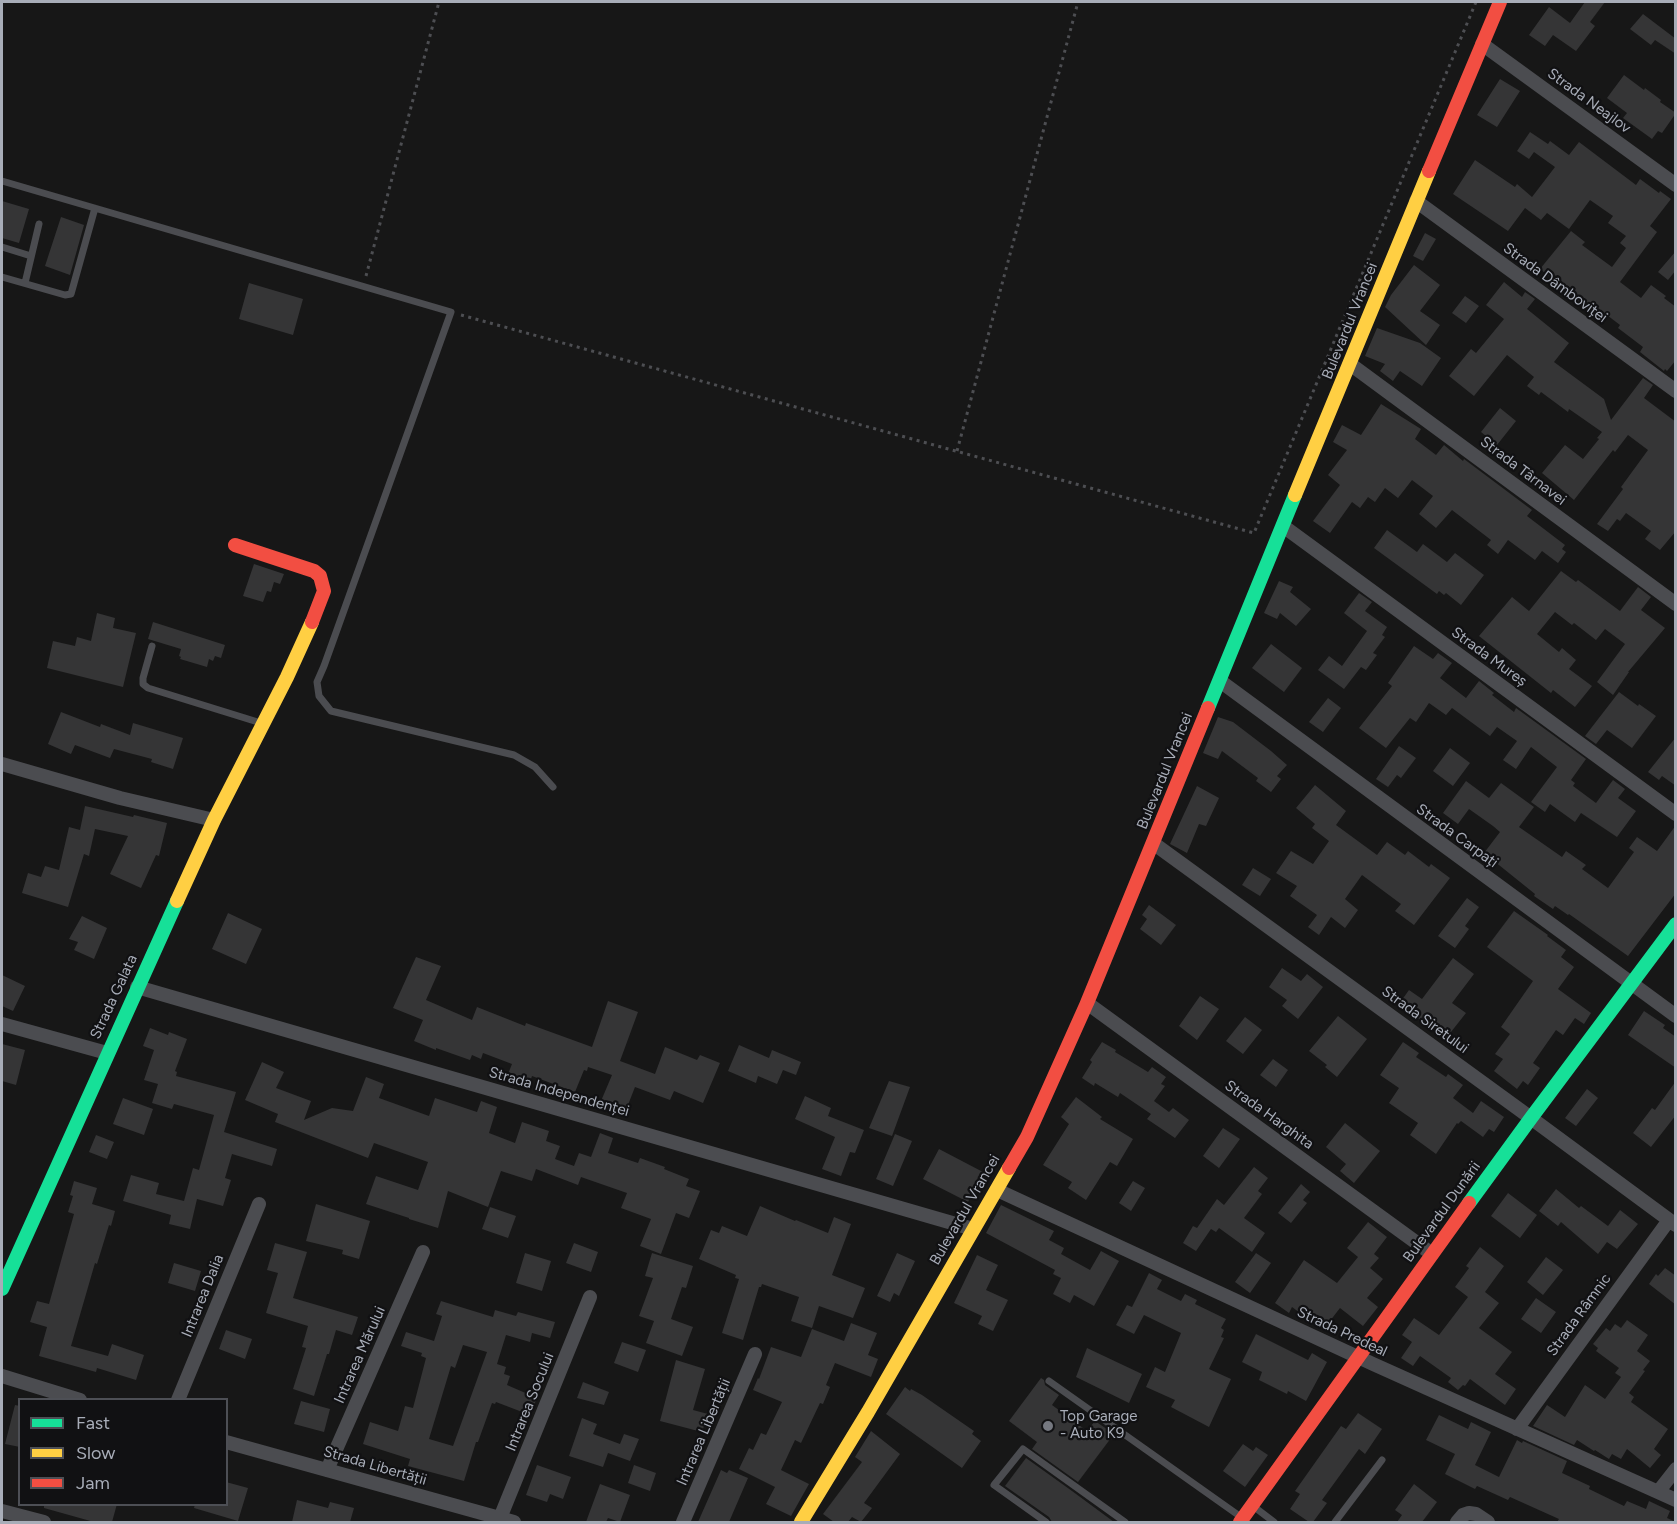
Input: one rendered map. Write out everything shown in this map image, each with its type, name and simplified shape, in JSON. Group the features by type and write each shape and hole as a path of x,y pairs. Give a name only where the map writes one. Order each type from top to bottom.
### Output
{"street":[{"name":"Bulevardul Vrancei","path":"801,1522 868,1412 1027,1137 1087,1003 1500,2"},
{"name":"Strada Neajlov","path":"1482,44 1676,185"},
{"name":"Strada Dâmboviței","path":"1416,201 1676,392"},
{"name":"Strada Târnavei","path":"1350,364 1676,604"},
{"name":"Strada Mureș","path":"1283,526 1676,814"},
{"name":"Strada Galata","path":"2,1289 106,1053 214,820 287,677 324,591 320,576 314,571 235,545"},
{"name":"Strada Carpați","path":"1220,681 1676,1016"},
{"path":"2,764 120,798 214,820"},
{"name":"Strada Siretului","path":"1153,843 1672,1222"},
{"name":"Bulevardul Dunării","path":"1242,1520 1531,1118 1676,924"},
{"name":"Strada Independenței","path":"137,987 973,1229"},
{"name":"Strada Harghita","path":"1087,1003 1432,1254"},
{"path":"2,1024 106,1053"},
{"name":"Strada Predeal","path":"997,1190 1359,1358 1676,1500"},
{"name":"Intrarea Dalia","path":"179,1398 259,1204"},
{"name":"Strada Râmnic","path":"1517,1429 1672,1222"},
{"name":"Intrarea Mărului","path":"327,1470 423,1252"},
{"name":"Intrarea Socului","path":"500,1518 590,1297"},
{"name":"Intrarea Libertății","path":"683,1522 755,1354"},
{"path":"2,1376 74,1398"},
{"name":"Strada Libertății","path":"228,1443 514,1522"},
{"path":"1658,1492 1676,1469"},
{"path":"2,1510 44,1522"},
{"path":"1457,1522 1463,1515 1469,1513 1476,1514 1488,1522"}],"lane":[{"path":"2,181 450,312 317,682 319,696 331,711 514,755 535,767 553,787"},
{"path":"2,277 65,296 71,294 95,208"},
{"path":"25,283 39,224"},
{"path":"2,247 31,256"},
{"path":"152,646 143,678 143,684 148,688 263,723"},
{"path":"1049,1381 1242,1520"},
{"path":"1046,1522 994,1485 1023,1449 1125,1522"},
{"path":"1335,1522 1382,1460"},
{"path":"1253,1506 1274,1522"}],"path":[{"path":"363,286 439,2"},
{"path":"957,451 1078,2"},
{"path":"450,312 1254,533 1476,2"}],"building":[{"path":"1585,2 1605,2 1590,22 1595,26 1576,51 1553,35 1545,46 1529,35 1549,7 1570,23"},
{"path":"1643,14 1676,39 1676,54 1655,40 1651,45 1630,29"},
{"path":"1624,75 1644,90 1645,88 1676,113 1662,133 1658,131 1652,139 1623,118 1627,113 1607,98"},
{"path":"1500,79 1520,91 1497,127 1477,115"},
{"path":"1530,132 1548,144 1550,141 1569,155 1579,142 1636,185 1640,179 1671,199 1650,226 1657,232 1620,282 1641,298 1651,285 1676,307 1676,360 1667,371 1640,352 1643,347 1618,328 1620,325 1599,309 1594,315 1572,298 1571,300 1555,288 1559,284 1540,269 1571,231 1585,242 1582,245 1612,267 1626,248 1620,243 1626,236 1608,223 1613,216 1590,200 1569,229 1547,213 1541,220 1525,208 1508,231 1453,194 1475,160 1515,187 1517,184 1532,197 1555,167 1534,152 1529,159 1517,151"},
{"path":"2,201 29,209 19,243 2,238"},
{"path":"61,217 84,225 70,275 45,266"},
{"path":"1425,233 1436,239 1423,261 1413,256"},
{"path":"1676,251 1676,270 1668,280 1658,272"},
{"path":"1414,265 1440,285 1420,311 1440,325 1426,345 1385,307 1391,295"},
{"path":"1504,282 1522,297 1525,292 1535,299 1527,309 1569,343 1554,362 1604,399 1611,420 1643,378 1653,385 1644,398 1676,422 1676,531 1660,550 1645,539 1651,531 1626,513 1620,521 1617,519 1608,531 1597,524 1648,450 1628,435 1615,452 1613,450 1574,500 1542,473 1565,445 1583,459 1602,432 1569,409 1568,412 1541,392 1539,395 1527,386 1534,377 1507,355 1474,396 1449,376 1471,349 1476,353 1504,319 1486,305"},
{"path":"249,283 303,299 293,335 239,319"},
{"path":"1465,296 1479,306 1466,323 1452,313"},
{"path":"1377,328 1420,343 1441,358 1422,386 1400,371 1393,381 1380,371 1385,364 1365,356"},
{"path":"1381,404 1421,429 1415,439 1436,455 1444,445 1532,510 1527,516 1565,545 1562,549 1566,552 1558,563 1542,551 1535,560 1508,540 1498,554 1487,545 1491,540 1452,510 1436,528 1419,514 1433,496 1412,480 1398,498 1385,488 1375,502 1368,497 1360,508 1352,502 1330,533 1313,521 1340,485 1328,475 1347,450 1333,442 1342,425 1361,435"},
{"path":"1500,408 1516,421 1497,445 1481,432"},
{"path":"1387,530 1417,552 1423,544 1447,562 1455,553 1484,575 1461,605 1446,593 1444,595 1439,591 1437,594 1374,548"},
{"path":"254,564 284,574 280,584 274,582 271,592 267,591 263,602 243,596"},
{"path":"1561,571 1576,582 1578,580 1620,611 1638,587 1651,597 1641,610 1665,628 1628,672 1613,695 1597,682 1625,644 1605,629 1596,640 1555,612 1537,634 1559,652 1562,648 1576,660 1569,669 1592,686 1575,707 1553,690 1551,693 1479,636 1512,597 1529,611"},
{"path":"1279,581 1293,587 1290,592 1311,609 1296,626 1280,613 1277,619 1264,613"},
{"path":"1359,593 1372,602 1365,611 1387,627 1382,635 1385,637 1373,653 1377,655 1366,670 1361,667 1344,689 1318,670 1329,656 1342,666 1367,631 1344,613"},
{"path":"97,613 115,618 113,628 136,633 123,687 47,668 53,641 75,646 77,637 91,641"},
{"path":"153,622 225,645 221,658 215,656 213,661 209,659 207,667 180,659 181,649 148,639"},
{"path":"1271,644 1302,668 1284,692 1252,668"},
{"path":"1414,646 1433,659 1438,653 1452,663 1440,678 1466,698 1479,681 1494,693 1492,695 1514,712 1516,708 1586,759 1571,780 1575,783 1573,786 1596,803 1613,780 1625,789 1618,798 1636,811 1617,837 1581,813 1575,822 1550,804 1545,812 1531,802 1557,767 1531,747 1516,769 1503,760 1517,741 1497,727 1490,736 1452,708 1446,715 1429,703 1416,722 1410,718 1386,748 1359,728 1392,686 1388,683"},
{"path":"1619,692 1656,716 1632,748 1607,730 1596,744 1585,736"},
{"path":"1328,698 1341,708 1323,732 1309,722"},
{"path":"61,712 100,727 101,724 130,735 133,723 183,738 173,769 151,762 152,759 114,749 110,758 75,745 71,754 48,744"},
{"path":"1218,717 1233,722 1287,765 1277,776 1281,779 1271,792 1256,781 1258,778 1222,751 1218,759 1203,753"},
{"path":"1676,737 1676,786 1662,776 1659,780 1648,772"},
{"path":"1399,746 1416,758 1401,778 1397,775 1388,787 1376,779"},
{"path":"1450,748 1470,763 1453,786 1433,771"},
{"path":"1466,781 1489,798 1501,783 1534,807 1519,827 1562,857 1566,851 1586,865 1582,869 1608,888 1634,852 1629,848 1637,837 1657,851 1676,825 1676,893 1628,956 1569,914 1555,906 1553,909 1534,896 1535,894 1484,853 1500,832 1493,826 1469,809 1458,824 1443,813"},
{"path":"1315,785 1346,811 1336,825 1377,855 1387,842 1405,855 1408,851 1429,867 1431,864 1450,878 1414,925 1395,911 1401,904 1362,875 1345,899 1358,910 1345,928 1331,917 1319,935 1308,927 1317,915 1290,896 1297,886 1276,873 1291,851 1313,864 1329,841 1312,828 1315,824 1296,808"},
{"path":"1197,786 1219,798 1206,826 1199,824 1187,853 1170,844"},
{"path":"85,806 167,823 159,856 156,855 141,888 110,874 128,836 95,829 89,856 84,854 68,907 22,893 28,873 41,877 45,866 59,870 69,827 80,830"},
{"path":"1253,868 1271,879 1260,896 1242,885"},
{"path":"1467,898 1479,907 1465,926 1469,929 1455,948 1438,936"},
{"path":"1149,905 1176,925 1161,945 1140,929 1147,919 1142,915"},
{"path":"1514,911 1566,950 1561,957 1574,967 1558,989 1591,1013 1584,1024 1575,1018 1563,1035 1556,1030 1533,1063 1540,1068 1528,1085 1523,1081 1517,1089 1494,1071 1503,1059 1495,1054 1510,1034 1501,1027 1533,981 1487,947"},
{"path":"228,913 262,929 246,964 212,949"},
{"path":"82,916 107,928 94,959 74,950 78,942 69,939"},
{"path":"416,957 441,966 426,1000 472,1020 477,1007 525,1026 526,1023 592,1047 608,1001 638,1012 620,1061 655,1074 665,1047 697,1060 700,1055 720,1063 703,1103 674,1091 670,1100 635,1087 626,1110 601,1101 612,1075 588,1067 587,1071 584,1070 575,1092 532,1076 530,1082 508,1074 512,1064 483,1053 481,1059 472,1055 470,1060 414,1041 423,1020 393,1008"},
{"path":"1453,958 1474,974 1452,1003 1466,1013 1447,1037 1399,1004 1409,990 1422,999"},
{"path":"1282,968 1301,981 1307,974 1323,987 1298,1019 1282,1006 1287,1000 1269,987"},
{"path":"2,975 25,986 13,1011 2,1006"},
{"path":"1200,996 1219,1009 1197,1040 1179,1026"},
{"path":"1644,1011 1665,1025 1663,1028 1676,1037 1676,1068 1628,1035"},
{"path":"1338,1016 1367,1039 1337,1077 1325,1067 1327,1065 1309,1051"},
{"path":"1245,1017 1262,1030 1243,1054 1226,1041"},
{"path":"150,1028 187,1039 175,1071 176,1076 236,1092 224,1132 277,1149 272,1166 232,1154 225,1178 231,1180 223,1206 197,1199 190,1229 169,1224 171,1215 123,1201 131,1175 159,1183 156,1194 184,1201 193,1168 199,1170 214,1115 174,1104 172,1109 152,1103 158,1084 144,1080 154,1050 143,1046"},
{"path":"1102,1042 1148,1072 1152,1067 1166,1077 1161,1084 1165,1086 1154,1101 1169,1112 1173,1108 1189,1120 1175,1138 1147,1119 1151,1114 1120,1093 1118,1097 1082,1078"},
{"path":"1403,1042 1419,1053 1416,1057 1446,1077 1448,1074 1463,1085 1453,1098 1473,1113 1481,1101 1504,1117 1494,1132 1489,1129 1483,1137 1461,1121 1457,1123 1436,1154 1410,1135 1418,1123 1389,1103 1399,1088 1380,1075"},
{"path":"2,1044 25,1050 16,1085 2,1081"},
{"path":"739,1045 769,1058 772,1050 801,1062 796,1075 783,1070 777,1084 758,1076 756,1083 728,1071"},
{"path":"1273,1059 1288,1070 1276,1087 1260,1075"},
{"path":"262,1062 284,1072 276,1088 311,1101 304,1120 332,1108 353,1111 366,1077 384,1084 379,1098 429,1116 435,1098 477,1112 481,1101 497,1107 489,1133 515,1143 522,1122 549,1131 546,1141 560,1146 555,1159 574,1166 579,1153 591,1157 600,1133 613,1138 608,1153 638,1163 640,1158 665,1167 664,1169 689,1179 686,1186 700,1191 689,1218 676,1213 661,1254 640,1246 651,1219 621,1208 627,1193 581,1177 578,1185 536,1169 532,1181 501,1171 488,1207 448,1191 438,1228 366,1204 376,1176 418,1190 428,1162 374,1143 368,1158 275,1122 278,1114 245,1100"},
{"path":"889,1081 910,1087 892,1136 869,1128"},
{"path":"1676,1081 1676,1115 1651,1147 1633,1133 1652,1108 1655,1110"},
{"path":"1587,1089 1598,1098 1576,1126 1565,1118"},
{"path":"805,1096 831,1108 828,1116 864,1130 855,1153 850,1152 841,1176 822,1169 835,1137 795,1119"},
{"path":"1076,1097 1102,1117 1100,1119 1133,1139 1117,1166 1110,1162 1086,1200 1068,1188 1072,1182 1043,1165 1069,1124 1061,1117"},
{"path":"123,1098 153,1109 144,1135 113,1124"},
{"path":"1345,1123 1380,1151 1354,1183 1340,1171 1346,1164 1326,1147"},
{"path":"1223,1128 1240,1139 1219,1168 1203,1156"},
{"path":"895,1134 912,1141 893,1186 876,1179"},
{"path":"96,1135 114,1142 107,1159 89,1152"},
{"path":"939,1149 983,1172 968,1202 923,1179"},
{"path":"1254,1167 1268,1178 1258,1191 1262,1194 1244,1218 1265,1233 1252,1252 1219,1228 1216,1232 1211,1229 1196,1251 1183,1243 1193,1226 1197,1228 1217,1199 1224,1205"},
{"path":"74,1181 97,1188 92,1204 115,1211 97,1264 95,1263 71,1346 108,1356 112,1344 144,1355 136,1380 97,1368 96,1372 39,1356 47,1327 30,1322 37,1301 49,1304 74,1214 68,1212 73,1196 70,1195"},
{"path":"1133,1181 1145,1188 1131,1211 1119,1203"},
{"path":"1301,1184 1310,1192 1303,1200 1307,1203 1291,1223 1278,1213"},
{"path":"1556,1189 1579,1208 1581,1206 1608,1226 1620,1210 1638,1224 1617,1249 1607,1242 1598,1254 1561,1222 1558,1226 1539,1211"},
{"path":"1508,1193 1537,1215 1520,1238 1491,1216"},
{"path":"316,1204 370,1221 359,1259 342,1254 343,1250 306,1241"},
{"path":"1001,1205 1054,1231 1049,1240 1064,1248 1061,1254 1090,1270 1101,1251 1119,1261 1094,1306 1074,1295 1070,1303 1053,1294 1061,1278 1053,1274 1055,1270 986,1233"},
{"path":"760,1206 828,1233 834,1217 851,1224 832,1275 865,1288 853,1318 819,1306 812,1328 791,1321 799,1297 762,1284 759,1287 743,1340 722,1333 739,1279 735,1278 736,1275 699,1259 711,1230 719,1233 722,1226 747,1236"},
{"path":"490,1207 516,1216 508,1238 482,1229"},
{"path":"1368,1222 1387,1237 1374,1254 1379,1258 1370,1268 1383,1279 1367,1298 1378,1307 1363,1326 1340,1308 1323,1330 1292,1307 1289,1313 1275,1303 1304,1260 1337,1283 1358,1257 1347,1248"},
{"path":"275,1243 307,1252 293,1298 358,1317 352,1335 336,1330 314,1396 293,1389 306,1348 302,1347 308,1326 266,1313 278,1273 267,1270"},
{"path":"574,1243 598,1252 591,1272 566,1263"},
{"path":"1480,1247 1504,1266 1485,1292 1499,1303 1479,1328 1512,1352 1495,1374 1516,1389 1505,1405 1470,1379 1458,1390 1448,1382 1451,1378 1420,1356 1413,1366 1401,1358 1412,1342 1402,1335 1414,1318 1439,1335 1468,1297 1455,1287 1469,1268 1466,1266"},
{"path":"525,1253 551,1261 542,1291 516,1283"},
{"path":"652,1253 693,1266 686,1288 682,1287 671,1319 693,1327 682,1356 646,1343 654,1321 639,1316 653,1278 645,1276"},
{"path":"897,1253 915,1261 899,1296 894,1293 890,1302 877,1296"},
{"path":"1256,1253 1271,1263 1250,1293 1235,1282"},
{"path":"977,1255 998,1265 986,1290 1008,1300 993,1331 978,1324 982,1316 954,1303"},
{"path":"1546,1257 1563,1270 1543,1295 1527,1282"},
{"path":"174,1263 201,1271 195,1291 168,1283"},
{"path":"1665,1268 1676,1276 1676,1305 1649,1284 1656,1274 1658,1276"},
{"path":"1149,1273 1162,1280 1157,1289 1181,1301 1185,1294 1197,1300 1195,1304 1226,1319 1221,1328 1224,1330 1221,1337 1224,1338 1209,1369 1231,1379 1209,1427 1171,1407 1175,1400 1146,1387 1155,1367 1165,1372 1181,1333 1144,1315 1134,1334 1116,1325 1127,1305 1132,1307"},
{"path":"1536,1298 1556,1312 1541,1333 1521,1319"},
{"path":"441,1301 493,1317 495,1310 516,1316 518,1312 555,1322 550,1338 532,1333 530,1342 506,1335 497,1364 506,1367 504,1374 510,1376 507,1385 537,1398 530,1415 496,1402 492,1403 478,1442 476,1442 464,1481 408,1466 410,1459 363,1444 370,1422 398,1431 405,1406 413,1408 426,1358 421,1356 422,1353 401,1346 406,1332 434,1341 442,1316 436,1314","holes":["463,1345 487,1352 453,1446 429,1439 451,1366 455,1368"]},
{"path":"1627,1320 1648,1335 1637,1351 1650,1361 1629,1393 1634,1397 1631,1402 1668,1429 1654,1449 1661,1455 1650,1468 1627,1449 1621,1459 1612,1454 1609,1459 1577,1440 1574,1445 1533,1426 1547,1405 1565,1417 1585,1385 1605,1399 1621,1377 1615,1373 1619,1368 1596,1351 1598,1348 1593,1344 1606,1328 1610,1331 1615,1324 1621,1328"},
{"path":"851,1323 877,1333 868,1355 878,1359 871,1377 835,1363 826,1385 830,1387 823,1404 820,1403 801,1443 795,1440 781,1470 809,1484 791,1516 766,1504 775,1487 739,1469 749,1448 753,1450 761,1433 766,1435 782,1402 753,1390 771,1347 801,1357 812,1329 844,1341"},
{"path":"226,1330 252,1339 245,1359 219,1349"},
{"path":"1256,1334 1308,1360 1312,1353 1327,1362 1306,1401 1259,1380 1262,1372 1242,1362"},
{"path":"622,1342 646,1350 638,1372 614,1363"},
{"path":"1087,1348 1142,1374 1129,1403 1076,1377"},
{"path":"676,1360 705,1369 693,1410 708,1414 702,1432 660,1421"},
{"name":"Top Garage - Auto K9","path":"1041,1378 1045,1385 1059,1395 1052,1405 1087,1431 1095,1421 1114,1434 1078,1482 1032,1449 1037,1442 1009,1421"},
{"path":"583,1382 609,1392 604,1405 577,1398"},
{"path":"905,1387 922,1395 974,1431 972,1434 981,1441 962,1468 886,1414"},
{"path":"301,1401 330,1409 324,1432 294,1424"},
{"path":"15,1405 18,1406 18,1447 5,1444"},
{"path":"1358,1413 1382,1429 1365,1454 1359,1449 1322,1500 1327,1503 1313,1522 1309,1522 1290,1509 1300,1494 1295,1491 1341,1426 1346,1429"},
{"path":"1439,1415 1468,1429 1471,1422 1491,1432 1475,1465 1499,1477 1517,1440 1522,1443 1523,1441 1567,1461 1562,1473 1590,1486 1589,1489 1624,1506 1627,1501 1646,1509 1649,1501 1670,1511 1667,1518 1676,1522 1557,1522 1559,1519 1510,1497 1508,1500 1477,1486 1475,1489 1445,1474 1455,1454 1426,1440"},
{"path":"582,1418 597,1424 593,1434 620,1444 624,1434 639,1439 630,1461 608,1453 603,1467 569,1456"},
{"path":"871,1431 900,1454 864,1503 872,1508 861,1522 852,1517 848,1522 834,1522 823,1514 862,1462 855,1457"},
{"path":"1243,1444 1253,1451 1256,1447 1268,1455 1245,1487 1223,1471"},
{"path":"1026,1458 1114,1522 1052,1522 1049,1517 1005,1486"},
{"path":"537,1465 571,1477 563,1499 550,1494 547,1502 526,1495"},
{"path":"634,1465 656,1473 650,1491 628,1483"},
{"path":"721,1470 727,1473 729,1470 748,1478 729,1522 698,1522"},
{"path":"228,1483 248,1488 238,1521 194,1508 194,1506 228,1506"},
{"path":"600,1484 630,1495 620,1522 608,1518 606,1522 586,1522"},
{"path":"1414,1484 1437,1502 1422,1522 1397,1522 1402,1515 1395,1510"},
{"path":"297,1500 328,1508 330,1502 354,1508 350,1522 292,1522"},
{"path":"44,1506 116,1506 112,1522 94,1522 44,1508"}],"traffic: fast":[{"path":"1208,708 1295,495"},
{"path":"2,1289 177,901"},
{"path":"1469,1203 1676,924"}],"traffic: slow":[{"path":"1295,495 1429,171"},
{"path":"177,901 214,820 287,677 312,622"},
{"path":"801,1522 868,1412 1009,1168"}],"traffic: jam":[{"path":"1429,171 1500,2"},
{"path":"235,545 314,571 320,576 324,591 312,622"},
{"path":"1009,1168 1027,1137 1087,1003 1208,708"},
{"path":"1240,1522 1469,1203"}],"place":[{"name":"Top Garage - Auto K9","path":"1048,1426"}]}
